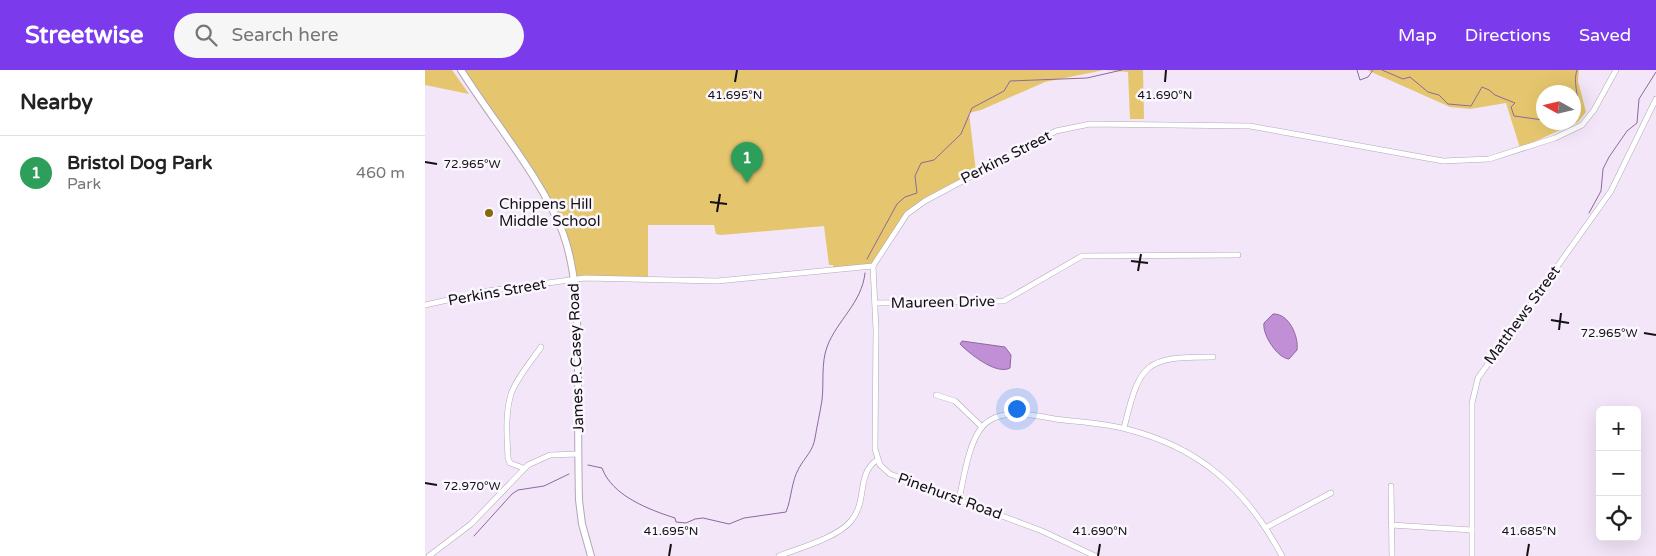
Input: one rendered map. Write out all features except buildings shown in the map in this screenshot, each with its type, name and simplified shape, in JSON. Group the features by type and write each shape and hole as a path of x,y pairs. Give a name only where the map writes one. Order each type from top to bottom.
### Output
{"main road":[{"name":"James P. Casey Road","path":"461,70 553,212 565,241 574,280 579,500 591,556"}],"street":[{"name":"Perkins Street","path":"425,305 488,292 585,278 717,281 873,266 907,214 957,182 1056,131 1090,124 1251,126 1437,160 1479,160 1512,154 1572,132 1582,126 1589,118 1616,70"},
{"name":"Matthews Street","path":"1472,556 1472,403 1478,378 1611,191 1656,99"},
{"name":"Maureen Drive","path":"875,303 1005,300 1082,256 1238,255"},
{"path":"779,556 787,555 837,532 851,522 861,504 865,474 869,466 877,460 875,443 875,303 873,266"},
{"path":"523,468 510,463 508,458 508,413 514,389 541,347"},
{"path":"1124,428 1133,389 1147,368 1166,359 1213,358"},
{"path":"936,396 955,401 982,427"},
{"path":"959,499 970,452 982,427 993,419 1007,415 1025,414 1124,428 1171,444 1222,475 1248,501 1267,528 1282,556"},
{"path":"429,556 471,524 523,468 544,457 578,454"},
{"name":"Pinehurst Road","path":"877,460 883,470 890,474 1042,530 1095,556"},
{"path":"1391,486 1391,556"},
{"path":"1267,528 1331,493"},
{"path":"1391,525 1472,530"}],"shaded area":[{"path":"425,70 452,70 469,94 425,85"},
{"path":"461,70 1104,70 1045,82 981,110 969,113 976,172 907,214 873,266 833,269 833,265 829,265 824,226 721,235 716,234 714,225 648,225 648,280 574,280 566,251 542,196 512,145"},
{"path":"1105,70 1143,70 1144,119 1130,119 1128,72"},
{"path":"1367,70 1579,70 1579,85 1536,85 1536,130 1560,130 1520,148 1506,103 1470,109 1450,107"},
{"path":"1581,93 1586,112 1581,118"},
{"path":"1273,314 1284,317 1295,333 1297,350 1289,359 1284,358 1275,350 1265,333 1264,323"},
{"path":"962,341 1005,347 1011,355 1010,368 999,369 985,364 960,344"}],"waterway":[{"path":"867,259 897,204 905,197 917,193 915,176 921,163 934,160 961,134 972,108 1004,91 1010,81 1087,78 1122,70"},
{"path":"1357,70 1360,80 1368,77 1373,70"},
{"path":"1382,70 1403,79 1410,77 1428,92 1439,95 1448,104 1471,106 1482,87 1495,95 1515,103 1511,107 1514,116 1536,119"},
{"path":"1576,85 1577,70"},
{"path":"1589,213 1601,191 1603,169 1627,131 1637,123 1639,99 1656,72"},
{"path":"588,465 602,468 614,487 633,501 675,518 676,522 686,523 703,518 729,524 744,518 786,512 796,473 814,443 822,400 825,353 831,337 859,293 865,273"},
{"path":"474,536 512,494 518,490 544,486 569,474"}],"place":[{"name":"Bristol Dog Park","path":"747,183"},
{"name":"Chippens Hill Middle School","path":"489,213"}]}
